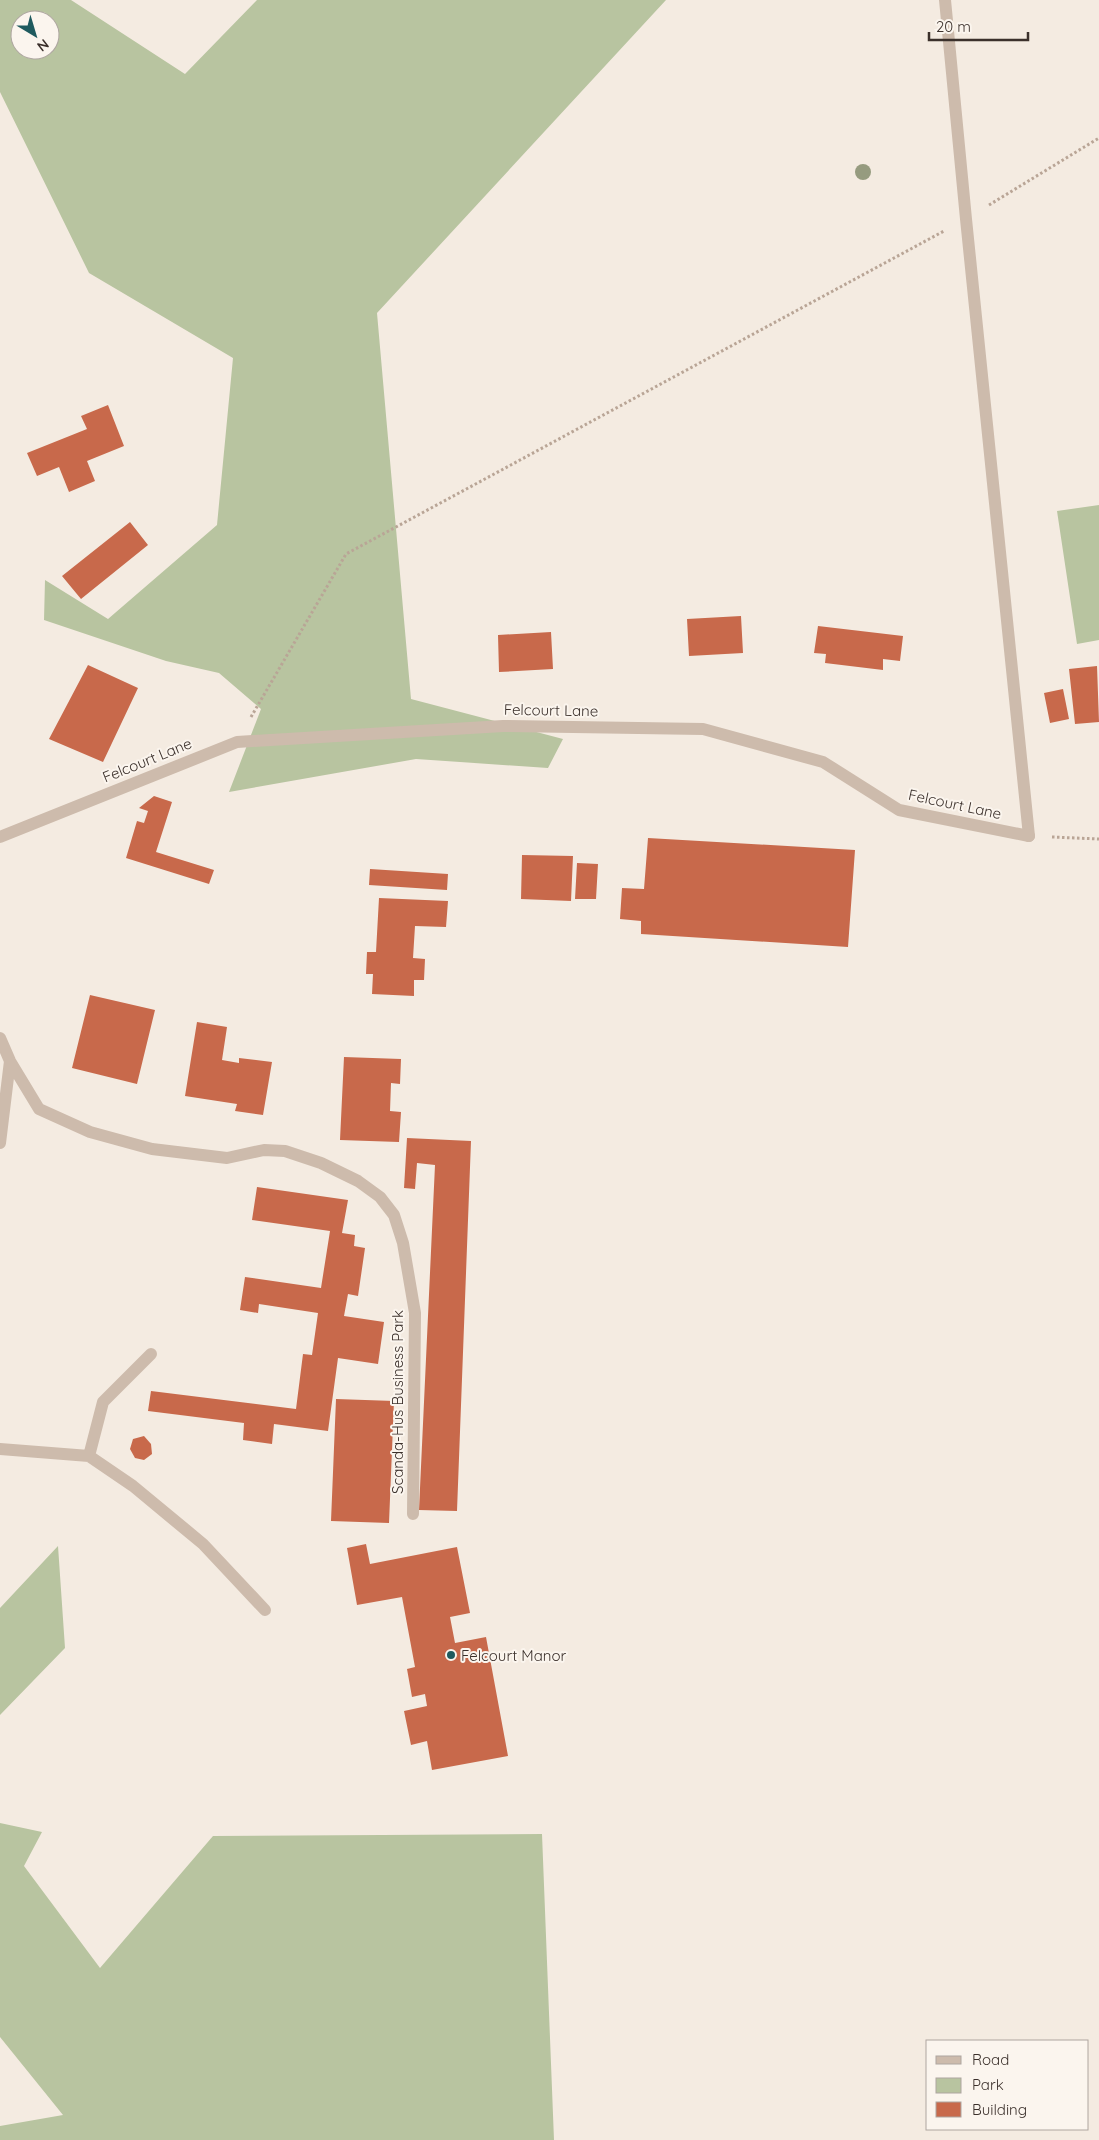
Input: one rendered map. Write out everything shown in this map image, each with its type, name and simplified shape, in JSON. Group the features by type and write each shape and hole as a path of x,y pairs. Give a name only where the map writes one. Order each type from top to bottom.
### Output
{"street":[{"path":"945,0 1029,836"},
{"name":"Felcourt Lane","path":"0,837 237,742 503,726 703,729 823,762 899,810 1029,836"},
{"name":"Scanda-Hus Business Park","path":"0,1038 10,1061 39,1109 90,1132 152,1149 228,1158 264,1150 285,1151 321,1163 358,1181 380,1197 394,1215 403,1242 416,1312 413,1514"},
{"path":"0,1143 10,1061"},
{"path":"89,1456 103,1402 151,1354"},
{"path":"0,1449 89,1456 133,1486 203,1544 265,1610"}],"path":[{"path":"237,742 346,554 966,219 1099,138"},
{"path":"1029,836 1099,839"}],"green space":[{"path":"0,0 71,0 185,74 257,0 666,0 377,313 411,699 563,739 548,768 416,759 229,792 261,709 219,673 166,661 44,620 45,580 108,619 217,525 233,358 89,273 0,92"},
{"path":"1099,505 1099,640 1077,644 1057,511"},
{"path":"58,1546 65,1648 0,1715 0,1608"},
{"path":"0,1823 42,1832 24,1866 100,1968 213,1836 542,1834 554,2140 0,2140 0,2126 63,2115 0,2037"}],"building":[{"path":"108,405 124,446 87,461 95,481 69,492 59,467 37,476 27,453 87,429 81,416"},
{"path":"130,522 148,545 81,599 62,576"},
{"path":"741,616 743,653 689,656 687,619"},
{"path":"818,626 903,636 900,661 883,659 883,670 825,663 826,654 814,653"},
{"path":"551,632 553,669 499,672 498,635"},
{"path":"88,665 138,688 103,762 49,739"},
{"path":"1097,666 1099,722 1075,724 1069,669"},
{"path":"1063,689 1069,719 1050,723 1044,693"},
{"path":"154,796 172,802 156,852 214,870 209,884 126,858 137,821 144,823 148,811 139,808"},
{"path":"648,838 855,850 848,947 641,934 641,921 620,919 622,888 644,889"},
{"path":"522,855 573,856 571,901 521,899"},
{"path":"577,863 598,864 596,899 575,899"},
{"path":"370,869 448,874 447,890 369,885"},
{"path":"379,898 448,901 446,927 415,926 413,958 425,959 424,980 414,980 414,996 372,994 373,974 366,974 367,952 376,952"},
{"path":"90,995 155,1010 137,1084 72,1068"},
{"path":"197,1022 227,1027 222,1060 239,1063 239,1058 272,1062 263,1115 235,1111 237,1104 185,1096"},
{"path":"344,1057 401,1059 400,1084 391,1083 390,1111 401,1112 399,1142 340,1140"},
{"path":"407,1138 471,1141 457,1511 419,1510 435,1165 417,1163 415,1189 404,1188"},
{"path":"257,1187 348,1200 342,1233 355,1235 354,1246 365,1248 358,1296 348,1294 344,1316 384,1322 378,1364 338,1358 328,1431 274,1424 272,1444 243,1440 244,1423 148,1411 151,1391 296,1409 303,1354 312,1355 318,1313 259,1304 258,1313 240,1310 245,1277 321,1288 330,1231 252,1220"},
{"path":"336,1399 394,1401 389,1523 331,1521"},
{"path":"144,1436 151,1444 152,1454 144,1460 135,1458 130,1449 133,1439"},
{"name":"Felcourt Manor","path":"366,1544 370,1564 457,1547 470,1613 450,1617 455,1643 486,1637 508,1756 432,1770 427,1741 411,1745 404,1711 427,1706 425,1694 412,1697 407,1669 415,1667 402,1597 357,1605 347,1548"}],"place":[{"name":"Felcourt Manor","path":"451,1655"}]}
